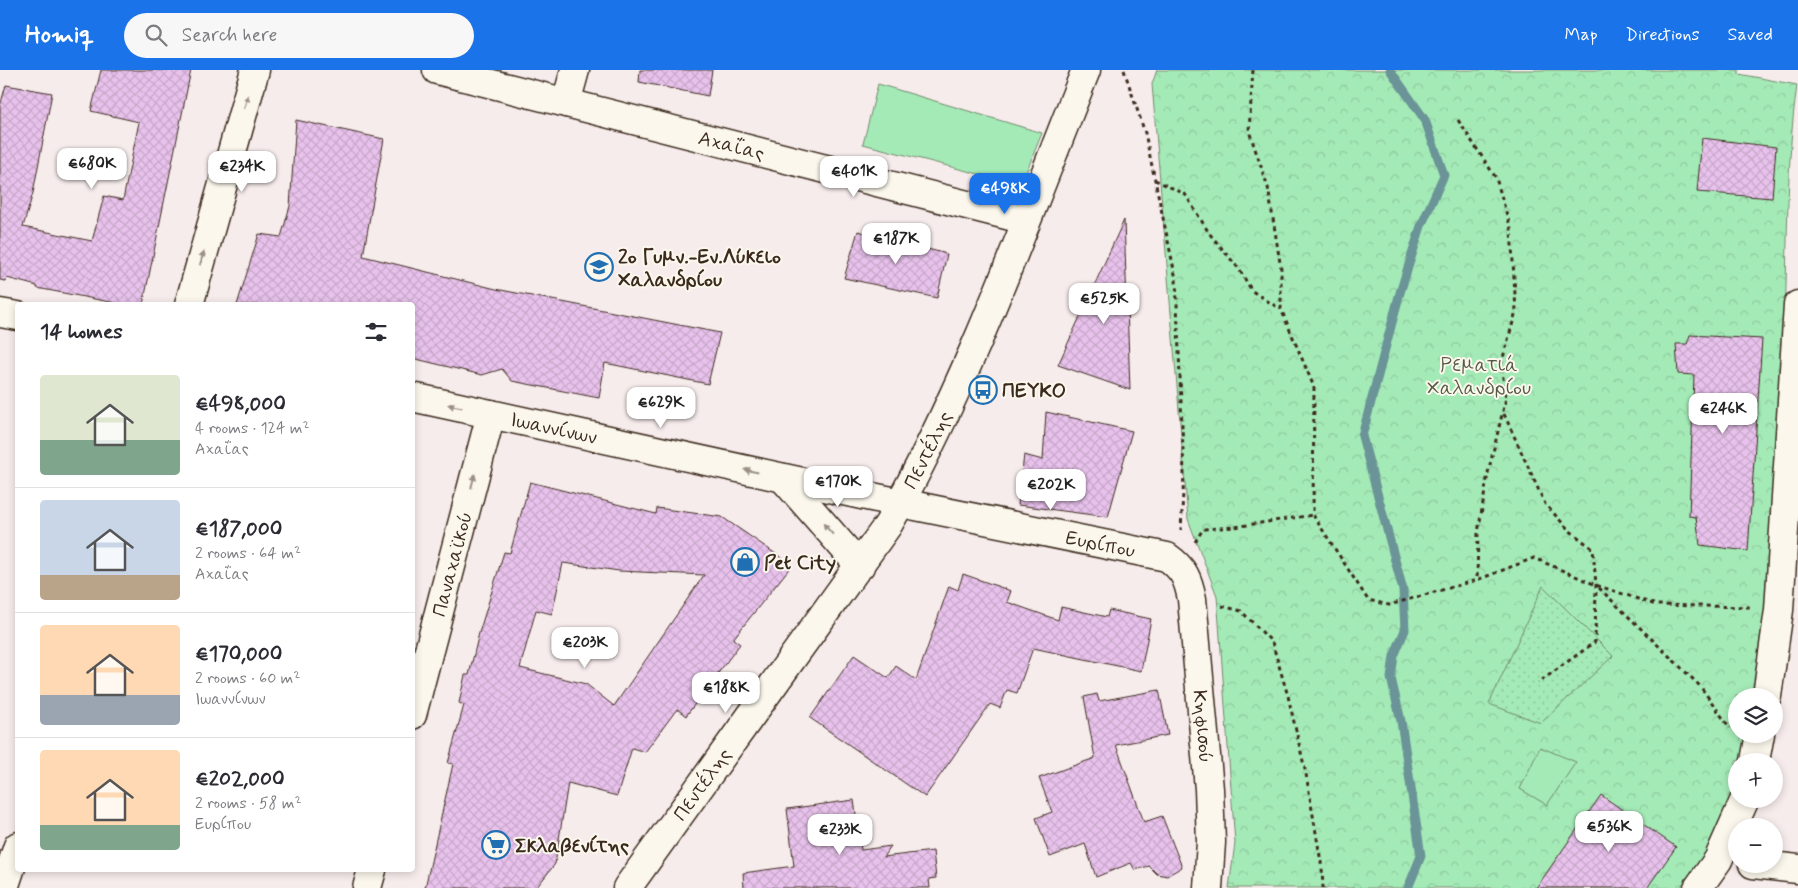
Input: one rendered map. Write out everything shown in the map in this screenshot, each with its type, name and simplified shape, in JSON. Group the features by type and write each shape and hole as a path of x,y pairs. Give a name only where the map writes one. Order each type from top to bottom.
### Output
{"street":[{"path":"189,302 255,70"},
{"name":"Αχαΐας","path":"437,70 1026,220"},
{"path":"566,103 575,70"},
{"name":"Πεντέλης","path":"627,888 860,566 901,502 962,376 1086,70"},
{"path":"1768,688 1791,543 1798,305"},
{"path":"0,313 15,316"},
{"name":"Ιωαννίνων","path":"415,398 901,502"},
{"name":"Παναχαϊκού","path":"415,704 491,414"},
{"path":"783,478 860,566"},
{"name":"Ευρίπου","path":"901,502 1167,557 1180,566"},
{"name":"Κηφισού","path":"1180,566 1188,577 1192,599 1209,789 1212,842 1208,888"},
{"path":"1698,888 1727,861 1742,808"},
{"path":"4,888 15,855"},
{"path":"1783,867 1798,869"},
{"path":"367,888 371,872"}],"path":[{"path":"1124,70 1146,133 1176,279 1184,474 1180,566"},
{"path":"1253,70 1249,131 1268,187 1281,269 1281,309 1314,387 1313,515 1368,600 1388,605 1477,580 1534,558 1596,585 1656,605 1759,607"},
{"path":"1458,120 1496,178 1511,229 1516,311 1501,365 1506,398 1488,473 1478,533 1477,580"},
{"path":"1155,180 1185,194 1209,233 1239,269 1252,291 1281,309"},
{"path":"1503,412 1545,504 1569,530 1593,549 1596,585 1595,642 1538,683"},
{"path":"1203,529 1234,527 1313,515"},
{"path":"1596,585 1700,686 1728,727"},
{"path":"1192,599 1241,611 1272,642 1288,696 1306,774 1323,888"}],"green space":[{"name":"Ρεματιά Χαλανδρίου","path":"1157,70 1739,70 1739,74 1797,85 1789,172 1785,319 1774,508 1757,688 1728,688 1728,743 1750,743 1748,753 1728,753 1728,804 1711,845 1680,888 1229,888 1235,843 1217,596 1188,519 1152,84"},
{"path":"878,84 1042,133 1021,185 863,144"},
{"path":"1543,586 1613,656 1541,723 1489,704"},
{"path":"1540,747 1576,762 1547,805 1520,789"}],"building":[{"path":"101,70 191,70 144,302 110,302 37,288 37,286 7,278 6,281 0,280 0,106 6,85 52,93 33,193 23,227 92,241 104,196 123,200 139,122 91,111"},
{"path":"640,70 712,70 708,96 639,82"},
{"path":"296,120 384,139 363,256 496,289 720,333 708,384 605,363 599,398 512,381 502,369 482,375 415,359 415,302 238,302 259,234 281,237 290,206"},
{"path":"1702,138 1776,147 1772,198 1697,192"},
{"path":"1124,220 1130,390 1058,365"},
{"path":"858,231 947,254 937,298 844,278"},
{"path":"1690,335 1762,339 1748,551 1700,545 1696,517 1689,516 1694,375 1678,374 1676,344 1687,344"},
{"path":"1046,412 1132,431 1108,517 1018,505 1024,455 1043,460"},
{"path":"530,482 656,514 657,508 722,517 792,565 733,639 740,644 686,716 677,709 645,752 632,748 617,796 568,783 555,864 536,888 425,888 453,764 448,763 464,705 459,703 465,675 469,675 479,633 504,552 510,553","holes":["563,563 619,571 704,575 614,706 586,684 520,668 536,610 552,614"]},
{"path":"963,574 1011,591 1007,602 1058,620 1061,607 1107,617 1109,610 1151,619 1141,671 1033,648 1017,693 1007,690 1000,708 990,704 925,797 810,718 854,655 888,678 896,666 916,680 949,586 958,590"},
{"path":"1159,690 1168,735 1116,745 1144,822 1162,816 1182,867 1167,876 1157,874 1149,866 1135,870 1131,863 1096,877 1085,844 1050,857 1036,818 1052,812 1039,778 1095,758 1084,697 1097,694 1099,701"},
{"path":"1601,795 1676,847 1647,888 1536,888"},
{"path":"854,800 861,850 891,846 883,857 933,851 936,878 929,879 930,888 744,888 743,873 794,866 787,809"}],"waterway":[{"path":"1390,70 1425,120 1444,175 1421,226 1399,296 1362,436 1403,590 1405,630 1394,656 1391,678 1401,721 1421,856 1408,888"}],"place":[{"name":"2ο Γυμν.-Εν.Λύκειο Χαλανδρίου","path":"599,267"},
{"name":"ΠΕΥΚΟ","path":"983,390"},
{"name":"Pet City","path":"745,562"},
{"name":"Σκλαβενίτης","path":"496,845"}]}
